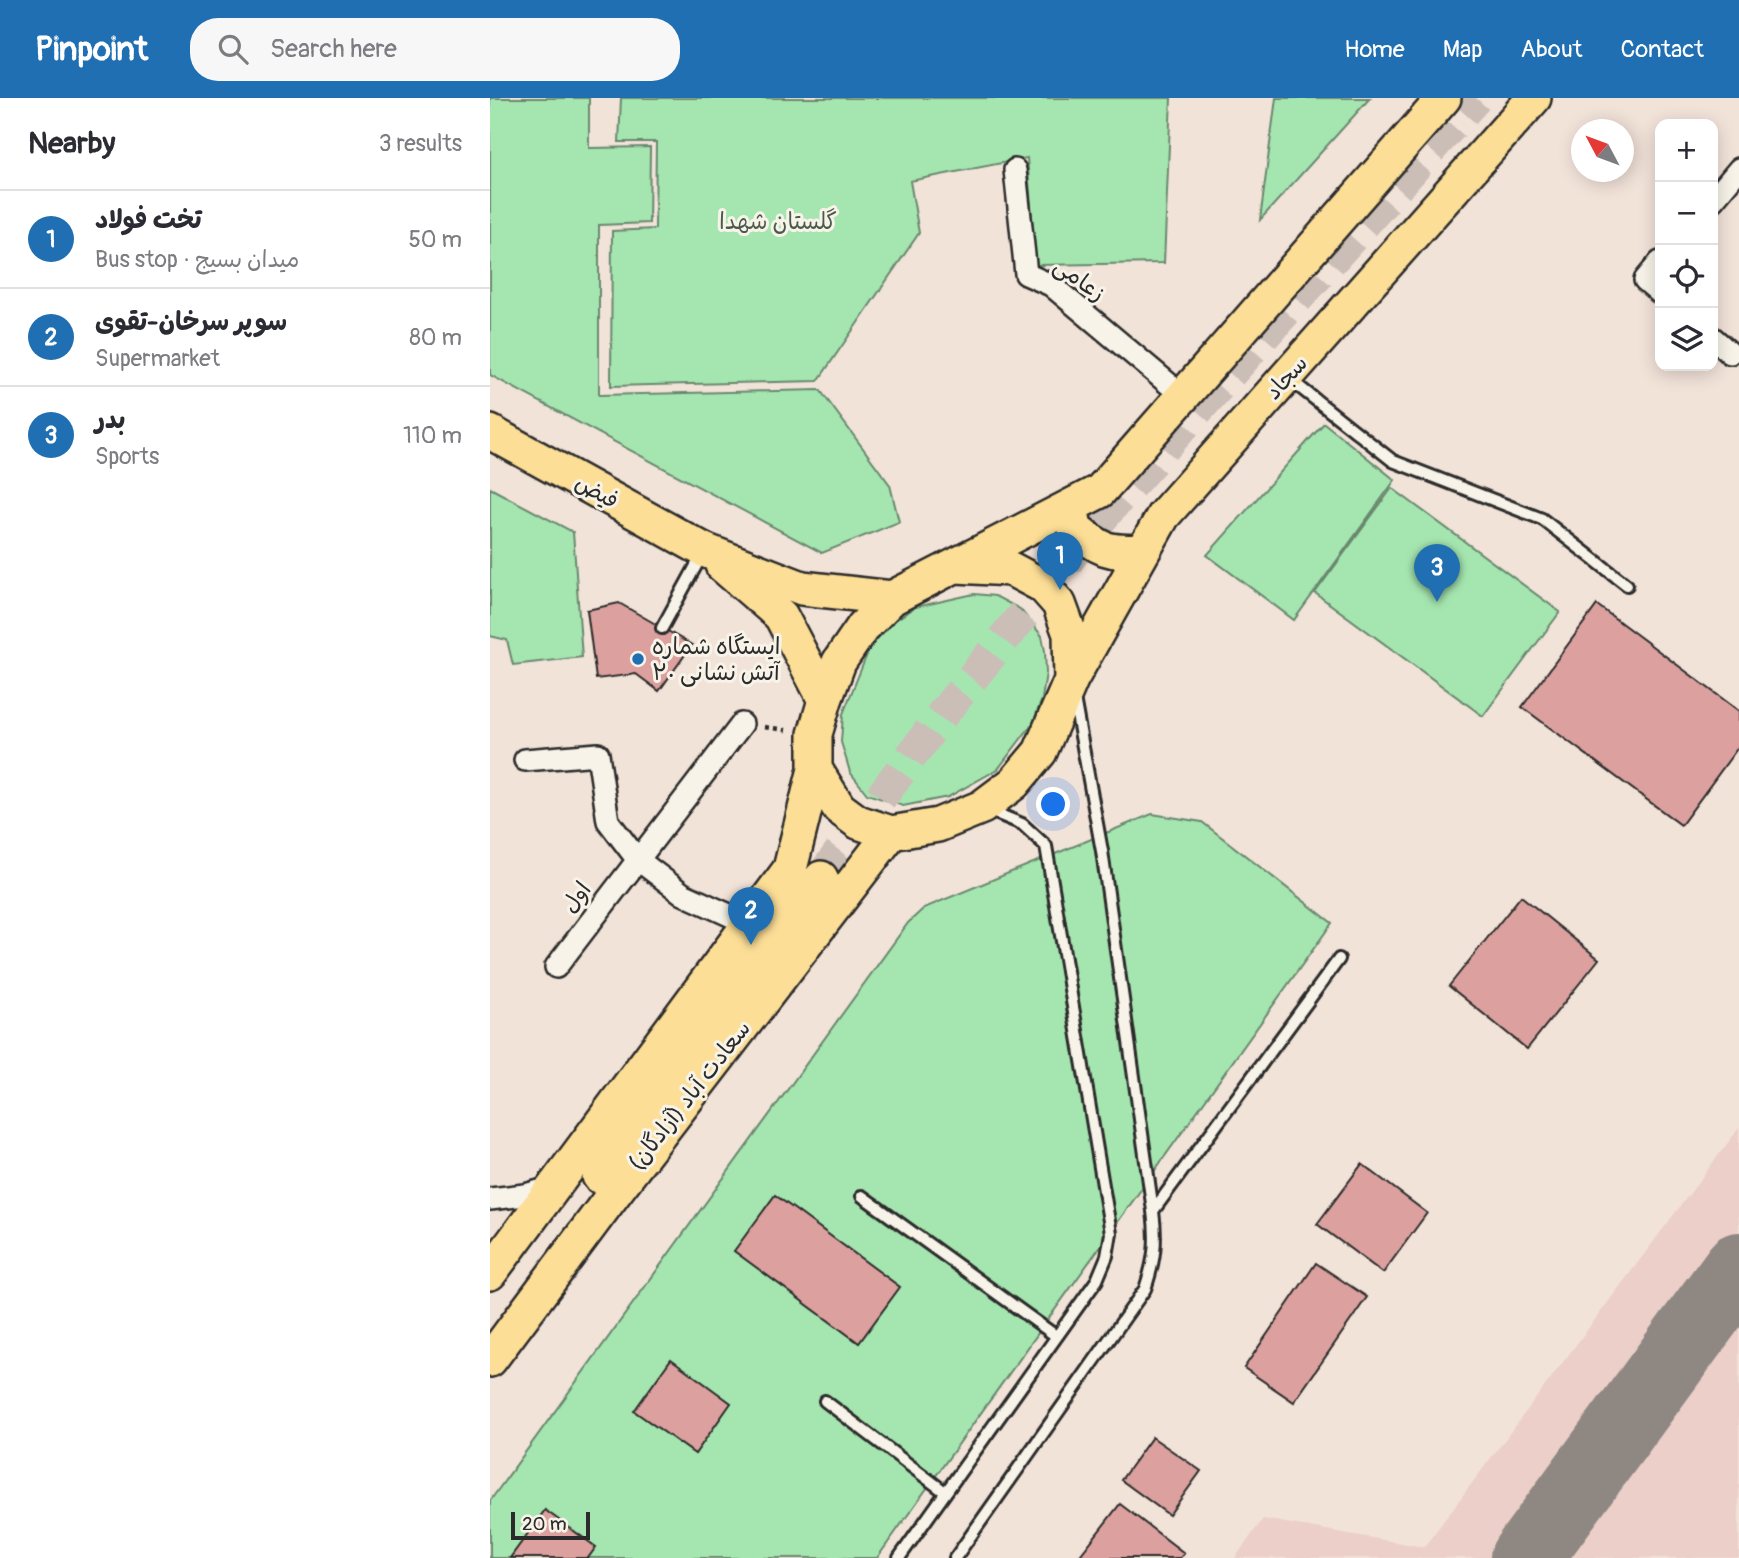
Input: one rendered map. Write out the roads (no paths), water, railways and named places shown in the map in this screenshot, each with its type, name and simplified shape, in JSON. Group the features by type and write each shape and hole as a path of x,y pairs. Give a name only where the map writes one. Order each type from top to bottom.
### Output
{"main road":[{"path":"490,1273 790,869 815,769 815,734 825,700 839,662 863,627 892,598 1100,491 1444,98"},
{"name":"سجاد","path":"891,833 938,825 982,807 1014,783 1040,752 1071,680 1163,516 1534,98"},
{"name":"فیض","path":"490,432 704,550"},
{"path":"1071,506 1075,528 1096,545 1115,553 1142,551"},
{"path":"704,550 802,588 892,598"},
{"path":"704,550 781,616 825,700"},
{"path":"956,566 1011,569 1043,586 1059,604 1070,634 1071,680"},
{"path":"815,769 839,808 858,822 891,833"},
{"name":"سعادت آباد (آزادگان)","path":"490,1360 891,833"},
{"path":"490,1322 821,878"}],"street":[{"path":"1718,194 1739,169"},
{"name":"زعامی","path":"1014,170 1026,274 1051,285 1183,396"},
{"path":"1655,268 1645,280 1655,289"},
{"path":"1718,342 1730,353"},
{"name":"اول","path":"556,967 742,724"},
{"path":"525,760 598,754 608,821 637,859 683,894 749,925"},
{"path":"490,1199 526,1195 554,1187"}],"lane":[{"path":"1286,377 1393,461 1542,519 1627,585"},
{"path":"662,628 704,550"},
{"path":"955,1558 1145,1289 1154,1262 1156,1236 1153,1211 1102,851 1071,680"},
{"path":"899,1558 1097,1280 1107,1256 1111,1233 1046,846 1022,824 982,807"},
{"path":"1153,1211 1339,959"},
{"path":"862,1196 1056,1336"},
{"path":"825,1401 946,1492"}],"tunnel":[{"path":"821,878 941,716 1110,508 1476,98"}],"place":[{"name":"تخت فولاد","path":"1060,590"},
{"name":"بدر","path":"1437,602"},
{"name":"ایستگاه شماره ۲۰ آتش نشانی","path":"638,659"},
{"name":"سوپر سرخان-تقوی","path":"751,945"}],"park label":[{"name":"گلستان شهدا","path":"778,221"}]}
